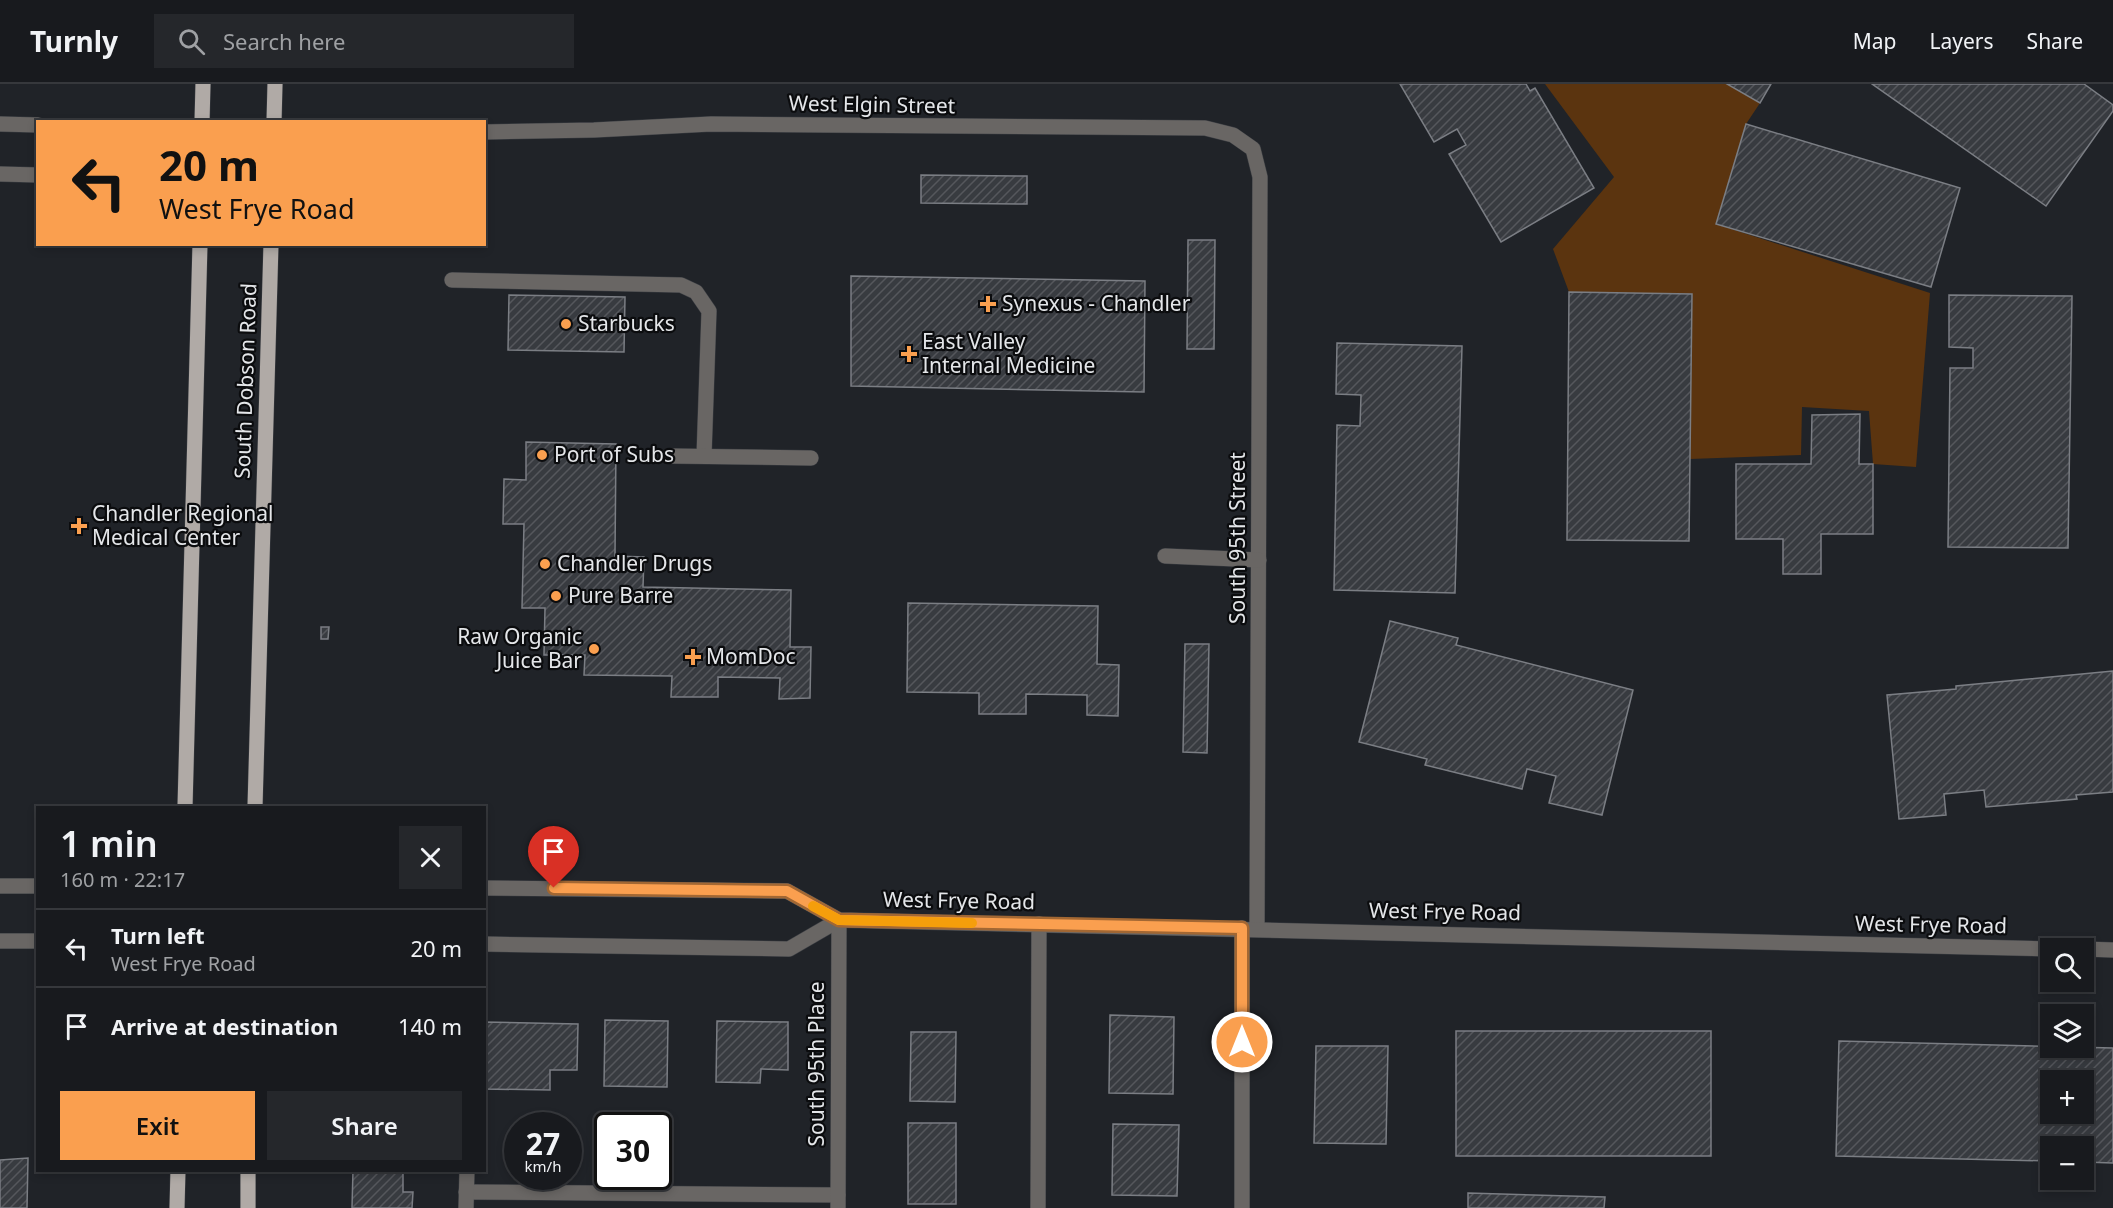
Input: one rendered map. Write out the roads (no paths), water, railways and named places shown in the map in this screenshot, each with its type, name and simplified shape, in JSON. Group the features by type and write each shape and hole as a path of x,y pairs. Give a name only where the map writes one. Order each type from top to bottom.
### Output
{"main road":[{"path":"202,120 203,84"},
{"path":"274,120 275,84"},
{"path":"184,806 200,246"},
{"name":"South Dobson Road","path":"255,806 271,246"},
{"path":"177,1208 178,1172"},
{"path":"248,1208 249,1172"}],"street":[{"path":"0,124 36,125"},
{"name":"West Elgin Street","path":"486,132 594,130 702,124 1205,128 1233,135 1253,149"},
{"name":"South 95th Street","path":"1242,1208 1258,560 1260,177 1253,149"},
{"path":"0,174 36,175"},
{"path":"452,280 681,285 696,292 709,311 704,456"},
{"path":"670,456 811,458"},
{"path":"1165,556 1258,560"},
{"path":"0,886 36,886"},
{"name":"West Frye Road","path":"486,888 787,891 839,920 1250,928 2040,949"},
{"path":"486,944 789,949 839,920"},
{"name":"South 95th Place","path":"838,1201 839,920"},
{"path":"1038,1208 1040,924"},
{"path":"0,941 36,941"},
{"path":"2094,950 2113,950"},
{"path":"466,1208 467,1172"},
{"path":"466,1192 838,1201"}],"place":[{"name":"Synexus - Chandler","path":"988,304"},
{"name":"Starbucks","path":"566,324"},
{"name":"East Valley Internal Medicine","path":"909,354"},
{"name":"Port of Subs","path":"542,455"},
{"name":"Chandler Regional Medical Center","path":"79,526"},
{"name":"Chandler Drugs","path":"545,564"},
{"name":"Pure Barre","path":"556,596"},
{"name":"Raw Organic Juice Bar","path":"594,649"},
{"name":"MomDoc","path":"693,657"}]}
